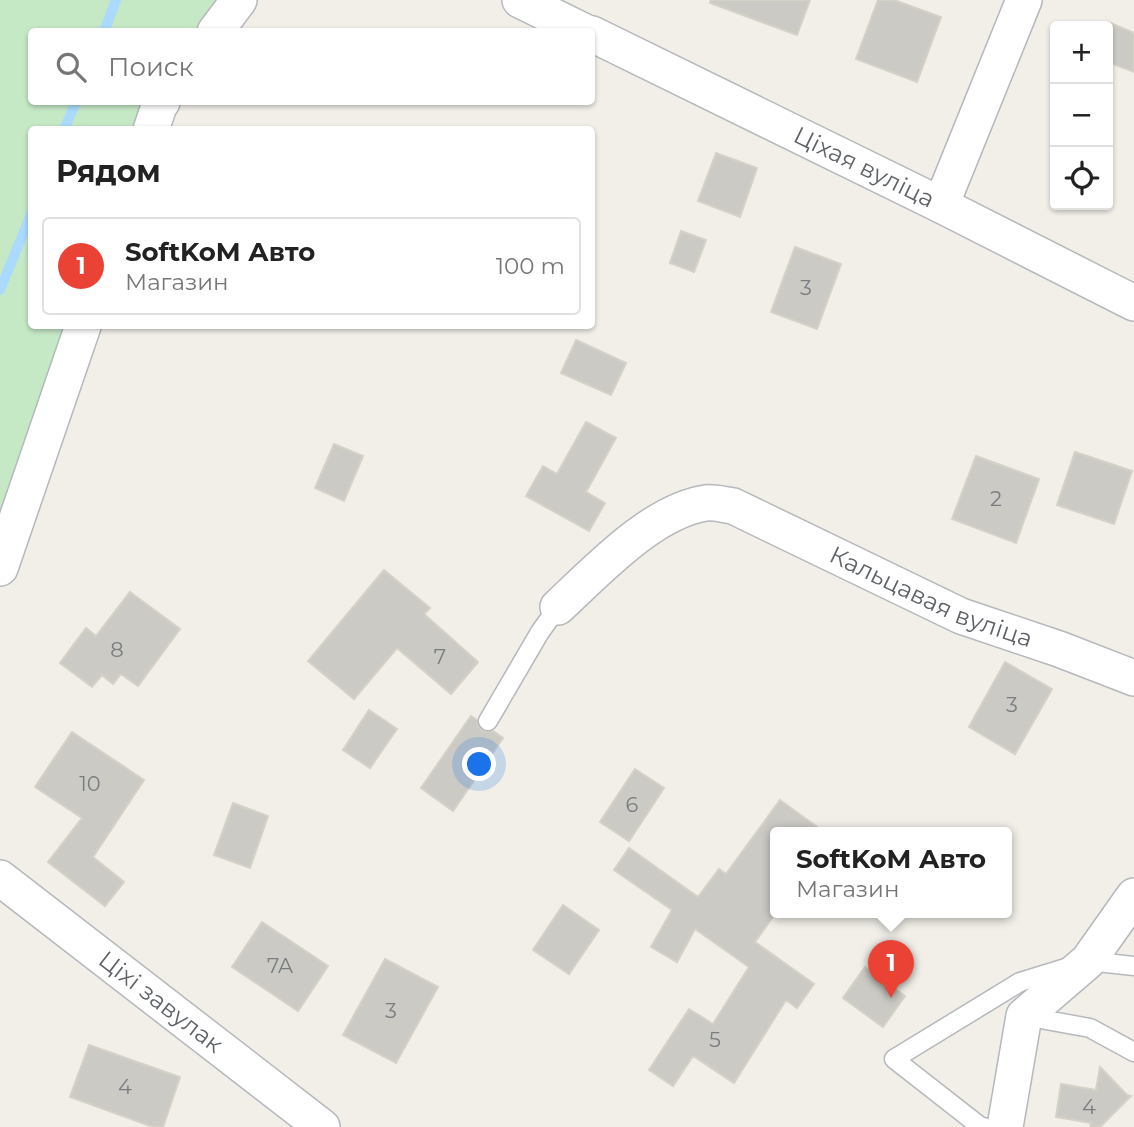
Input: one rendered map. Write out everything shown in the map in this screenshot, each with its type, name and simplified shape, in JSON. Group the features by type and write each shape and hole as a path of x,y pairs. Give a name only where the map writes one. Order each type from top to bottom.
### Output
{"street":[{"path":"218,28 239,0"},
{"path":"520,0 577,28"},
{"path":"941,205 1024,0"},
{"name":"Ціхая вуліца","path":"595,35 1134,303"},
{"path":"152,126 160,105"},
{"path":"0,568 82,329"},
{"name":"Кальцавая вуліца","path":"558,607 643,531 684,509 709,503 733,506 961,616 1134,678"},
{"name":"Ціхі завулак","path":"0,878 322,1127"},
{"path":"1004,1127 1024,1016 1088,961 1134,897"}],"lane":[{"path":"488,721 540,632 558,607"},
{"path":"984,1127 894,1059 1020,982 1088,961 1134,966"},
{"path":"1024,1016 1090,1028 1134,1052"}],"green space":[{"path":"0,0 239,0 217,28 28,28 28,105 161,105 152,126 28,126 28,329 82,329 0,568"}],"building":[{"path":"711,0 810,0 797,35 710,3"},
{"path":"878,0 894,0 941,17 917,82 856,59"},
{"path":"1113,24 1134,33 1134,72 1113,64"},
{"path":"716,153 757,168 740,217 698,201"},
{"path":"681,231 706,240 694,272 670,263"},
{"path":"795,247 841,264 817,329 771,312"},
{"path":"576,340 626,363 611,395 561,373"},
{"path":"586,422 616,438 586,492 605,503 589,531 526,496 543,466 557,474"},
{"path":"334,444 363,456 344,501 315,488"},
{"path":"1075,452 1132,471 1114,524 1057,505"},
{"path":"976,456 1039,479 1016,543 952,519"},
{"path":"384,570 430,608 424,614 478,662 451,694 397,648 354,699 308,661"},
{"path":"130,592 180,629 138,686 121,674 113,684 102,675 92,687 60,663 86,628 96,636"},
{"path":"1005,662 1052,689 1015,754 969,727"},
{"path":"369,710 397,729 370,768 343,750"},
{"path":"471,716 477,720 482,730 493,731 503,738 453,811 421,788"},
{"path":"72,732 144,780 93,857 124,882 105,906 48,862 82,818 35,787"},
{"path":"635,769 664,788 629,841 600,822"},
{"path":"780,800 817,827 770,827 770,918 772,918 755,942 814,984 797,1008 786,1000 734,1083 693,1056 673,1086 649,1070 689,1009 713,1024 749,967 695,929 677,962 651,947 672,910 614,870 629,848 698,897 719,869 726,874"},
{"path":"233,803 268,816 250,868 214,855"},
{"path":"563,905 599,930 569,974 533,950"},
{"path":"262,922 328,966 298,1011 232,967"},
{"path":"385,959 438,987 396,1063 343,1035"},
{"path":"865,967 905,996 883,1027 843,998"},
{"path":"89,1045 180,1077 163,1127 153,1127 70,1097"},
{"path":"1100,1067 1131,1096 1100,1127 1090,1127 1091,1123 1056,1117 1061,1084 1096,1090"}],"waterway":[{"path":"106,28 116,0"},
{"path":"66,126 75,105"},
{"path":"0,290 28,222"}],"place":[{"name":"SoftKoM Авто","path":"891,998"}]}
